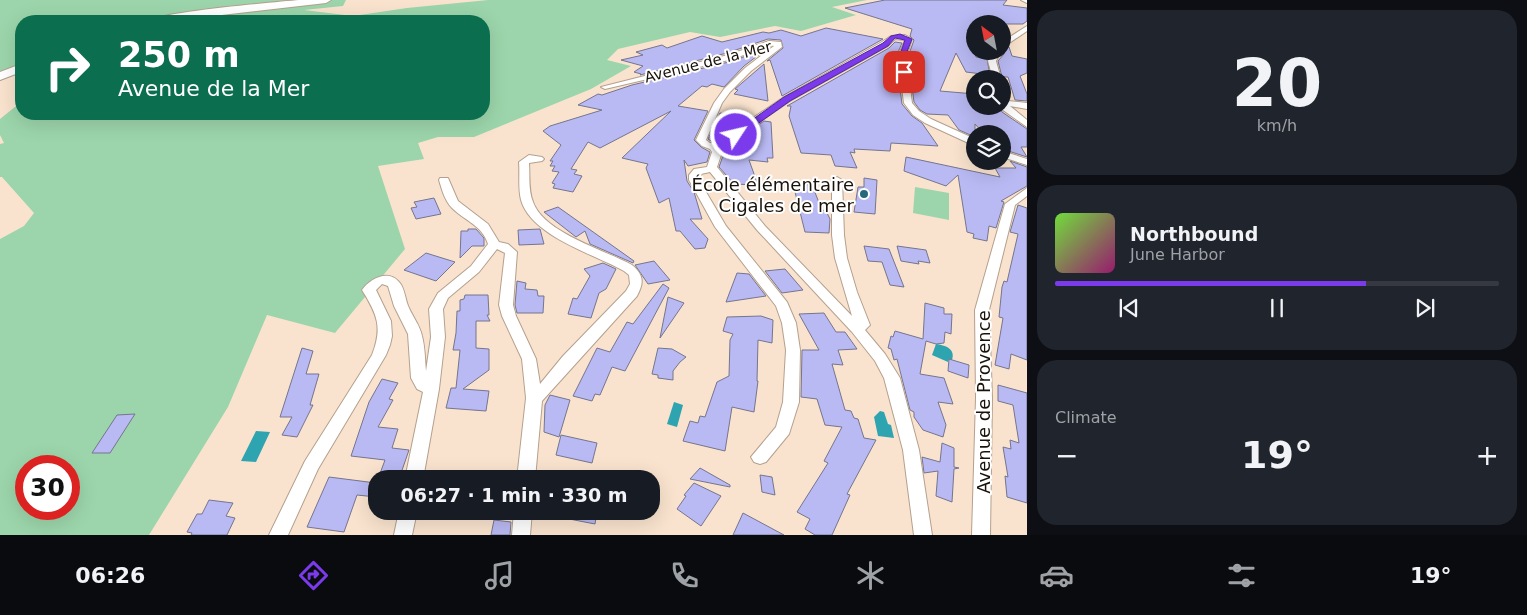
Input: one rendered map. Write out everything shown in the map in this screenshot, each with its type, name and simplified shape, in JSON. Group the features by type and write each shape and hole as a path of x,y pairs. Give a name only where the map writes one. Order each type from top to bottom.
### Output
{"main road":[{"path":"178,15 303,0"},
{"path":"197,15 326,0"},
{"path":"0,70 15,64"},
{"path":"0,76 15,70"}],"street":[{"path":"1011,38 1027,28"},
{"path":"712,168 717,152 714,147 722,144 787,99 885,44 893,37 900,36 909,39 902,57 908,103 916,113 928,121 966,139"},
{"name":"Avenue de la Mer","path":"605,88 730,57 769,43 778,44 739,78 720,99 708,131 701,140 707,146 714,147"},
{"path":"1011,102 1027,106"},
{"path":"1011,112 1027,124"},
{"path":"1011,157 1027,162"},
{"path":"534,398 541,393 568,360 632,293 636,284 635,274 628,268 566,238 544,223 532,211 527,202 524,162 529,158 539,159"},
{"path":"712,168 761,228 857,329 880,358 892,378 911,450 922,535"},
{"path":"712,168 698,171 694,175 694,180 721,227 778,300 790,323 793,350 791,402 783,430 760,457"},
{"path":"444,180 451,199 457,207 482,223 492,236 494,244"},
{"path":"836,180 839,192 838,235 845,279 863,326 857,329"},
{"name":"Avenue de Provence","path":"981,535 984,398 982,310 1010,204 1027,191"},
{"path":"494,244 504,247 511,252 506,305 509,316 530,359 534,398 527,470"},
{"path":"416,470 431,388 438,337 436,309 443,296 475,269 494,244"},
{"path":"278,535 311,466 379,355 386,340 387,327 380,308 369,290 372,284 380,280 387,280 394,284 401,306 415,334 422,385 431,388"},
{"path":"403,535 406,520"},
{"path":"521,535 522,520"}],"green space":[{"path":"0,0 346,0 343,6 304,10 345,15 15,15 15,75 0,81"},
{"path":"488,0 867,0 832,7 856,15 801,31 775,26 720,37 690,32 618,49 607,60 631,66 591,89 474,137 438,137 418,143 424,159 378,166 405,249 335,333 267,315 228,407 149,535 0,535 0,239 24,226 34,213 0,177 0,144 4,143 0,135 0,119 15,107 15,120 490,120 490,15 360,15"},
{"path":"915,187 949,193 949,220 913,213"}],"water":[{"path":"936,344 943,345 951,350 952,360 949,359 948,362 932,355"},
{"path":"674,402 683,405 677,427 667,424"},
{"path":"880,411 884,412 888,424 891,425 894,438 878,436 874,417"},
{"path":"256,431 270,432 256,462 241,461"}],"building":[{"path":"885,0 1007,0 1003,5 1027,8 1027,21 1023,24 1011,24 1011,15 966,15 966,60 987,60 989,70 966,70 966,72 956,53 940,91 966,93 966,115 1006,115 1027,129 1027,147 1021,147 1027,157 1011,152 1011,125 966,125 966,133 959,130 948,115 927,114 920,110 914,102 908,57 914,40 910,36 912,29 845,8"},
{"path":"826,28 883,39 782,96 770,60 767,61 783,48 781,40 768,39 727,53 640,75 634,72 643,66 621,60 643,55 636,52 662,45 667,48 702,36 722,42 763,32 769,33 781,30 801,36"},
{"path":"895,42 902,43 896,57 902,104 912,116 922,123 938,146 891,143 890,151 854,149 855,153 850,152 857,168 835,166 831,155 801,153 789,116 791,106 787,106 889,48"},
{"path":"769,47 744,66 724,87 712,84 707,87 702,86 678,106 708,111 694,140 710,152 707,162 688,166 684,160 687,181 694,192 702,219 690,219 708,239 705,248 695,249 680,231 676,231 669,198 659,203 646,168 648,164 622,158 671,111 600,148 588,142 571,169 577,170 574,174 582,176 573,192 553,188 555,184 552,183 559,172 552,171 555,166 550,166 553,161 550,161 561,145 543,131 550,126 602,110 578,105 598,94 602,95 632,85 733,61"},
{"path":"1011,53 1012,56 1027,59 1027,73 1020,76 1027,94 1027,101 1015,100 1011,87 1011,70 1000,70 998,61 1011,60"},
{"path":"764,64 768,101 734,94 738,90 735,89"},
{"path":"720,113 749,118 715,141 711,141 708,139"},
{"path":"764,121 771,122 773,158 767,158 768,162 749,160 758,185 734,184 719,167 724,153 722,149"},
{"path":"906,157 1000,177 996,170 1016,168 1011,161 1027,167 1027,186 1001,201 1004,202 996,228 989,226 987,241 973,238 974,234 967,232 958,175 946,186 904,171"},
{"path":"864,178 877,180 875,214 854,212 858,187 864,187"},
{"path":"793,184 812,185 822,210 826,211 830,219 829,233 805,232"},
{"path":"434,198 441,214 416,219 411,208 417,207 414,202"},
{"path":"1018,205 1027,208 1027,360 1011,354 1009,369 995,365 1003,318 999,317 1002,287 1004,281 1007,282 1018,234 1010,232"},
{"path":"558,207 634,261 633,263 590,244 585,231 576,237 544,212"},
{"path":"468,229 476,229 484,238 484,246 472,246 460,258 461,231 468,231"},
{"path":"540,229 544,244 519,245 518,230"},
{"path":"864,246 889,249 904,287 890,285 882,262 868,261"},
{"path":"897,246 926,250 930,263 918,261 919,264 901,261"},
{"path":"426,253 455,262 436,281 404,270"},
{"path":"654,261 670,280 648,284 635,265"},
{"path":"603,263 616,269 606,289 599,293 591,318 568,314 573,298 577,299 590,276 584,269"},
{"path":"785,269 803,290 782,293 765,271"},
{"path":"737,273 749,274 766,296 726,302"},
{"path":"517,281 526,283 525,289 537,290 538,296 544,296 543,313 517,313 515,305"},
{"path":"663,284 669,288 625,371 612,367 600,395 595,394 592,401 573,396 597,348 610,352 627,322 633,324"},
{"path":"465,295 488,295 489,315 487,315 490,321 476,321 476,348 489,349 489,370 463,389 489,391 486,411 446,408 451,388 456,388 460,350 453,350 457,311 460,311 460,300 464,299"},
{"path":"668,297 684,303 660,338"},
{"path":"925,303 944,308 944,314 952,314 951,334 945,332 944,343 936,344 926,341 920,374 944,378 953,404 938,402 946,425 943,437 923,430 914,417 914,412 910,410 897,359 894,360 891,349 888,348 891,336 893,337 895,331 923,339"},
{"path":"824,313 836,332 845,332 857,349 838,350 843,365 832,364 845,410 851,411 854,418 858,419 864,438 876,440 847,494 850,495 832,535 815,535 805,529 810,519 797,512 828,463 824,461 842,427 825,425 817,399 801,397 802,350 819,350 799,314"},
{"path":"761,316 773,320 772,343 758,340 758,381 754,412 732,407 725,451 683,441 690,421 698,423 700,416 705,417 717,382 729,376 730,340 733,334 723,331 727,317"},
{"path":"302,348 313,351 306,374 319,374 310,405 313,405 297,437 282,435 292,417 280,417"},
{"path":"658,348 672,349 686,357 673,371 673,380 658,378 658,375 652,374"},
{"path":"949,359 969,365 968,378 948,371"},
{"path":"382,379 398,383 389,399 393,400 378,427 398,429 392,448 409,450 402,470 381,470 385,460 351,456 369,402"},
{"path":"998,385 1027,393 1027,503 1007,497 1005,476 1008,477 1003,447 1011,449 1010,440 1019,443 1013,405 998,401"},
{"path":"550,395 570,400 559,437 544,432 545,405"},
{"path":"135,414 110,453 92,453 117,415"},
{"path":"561,435 597,443 592,463 556,455"},
{"path":"942,443 954,448 954,467 959,468 954,469 952,502 936,496 938,471 924,473 922,457 940,462"},
{"path":"700,468 730,485 730,487 690,479"},
{"path":"760,475 772,477 775,495 762,492"},
{"path":"329,477 368,482 368,496 357,495 344,532 307,527"},
{"path":"694,483 721,496 701,526 677,509 686,496 684,495"},
{"path":"209,500 233,503 226,516 235,518 227,535 191,535 192,533 187,532 197,514 202,514"},
{"path":"743,513 784,535 733,535"},
{"path":"494,520 511,522 510,535 491,535"},
{"path":"574,520 596,520 595,524"}],"place":[{"name":"École élémentaire Cigales de mer","path":"864,194"}],"route":[{"path":"736,135 787,99 890,42 893,37 900,36 909,39 902,57 904,72"}]}
